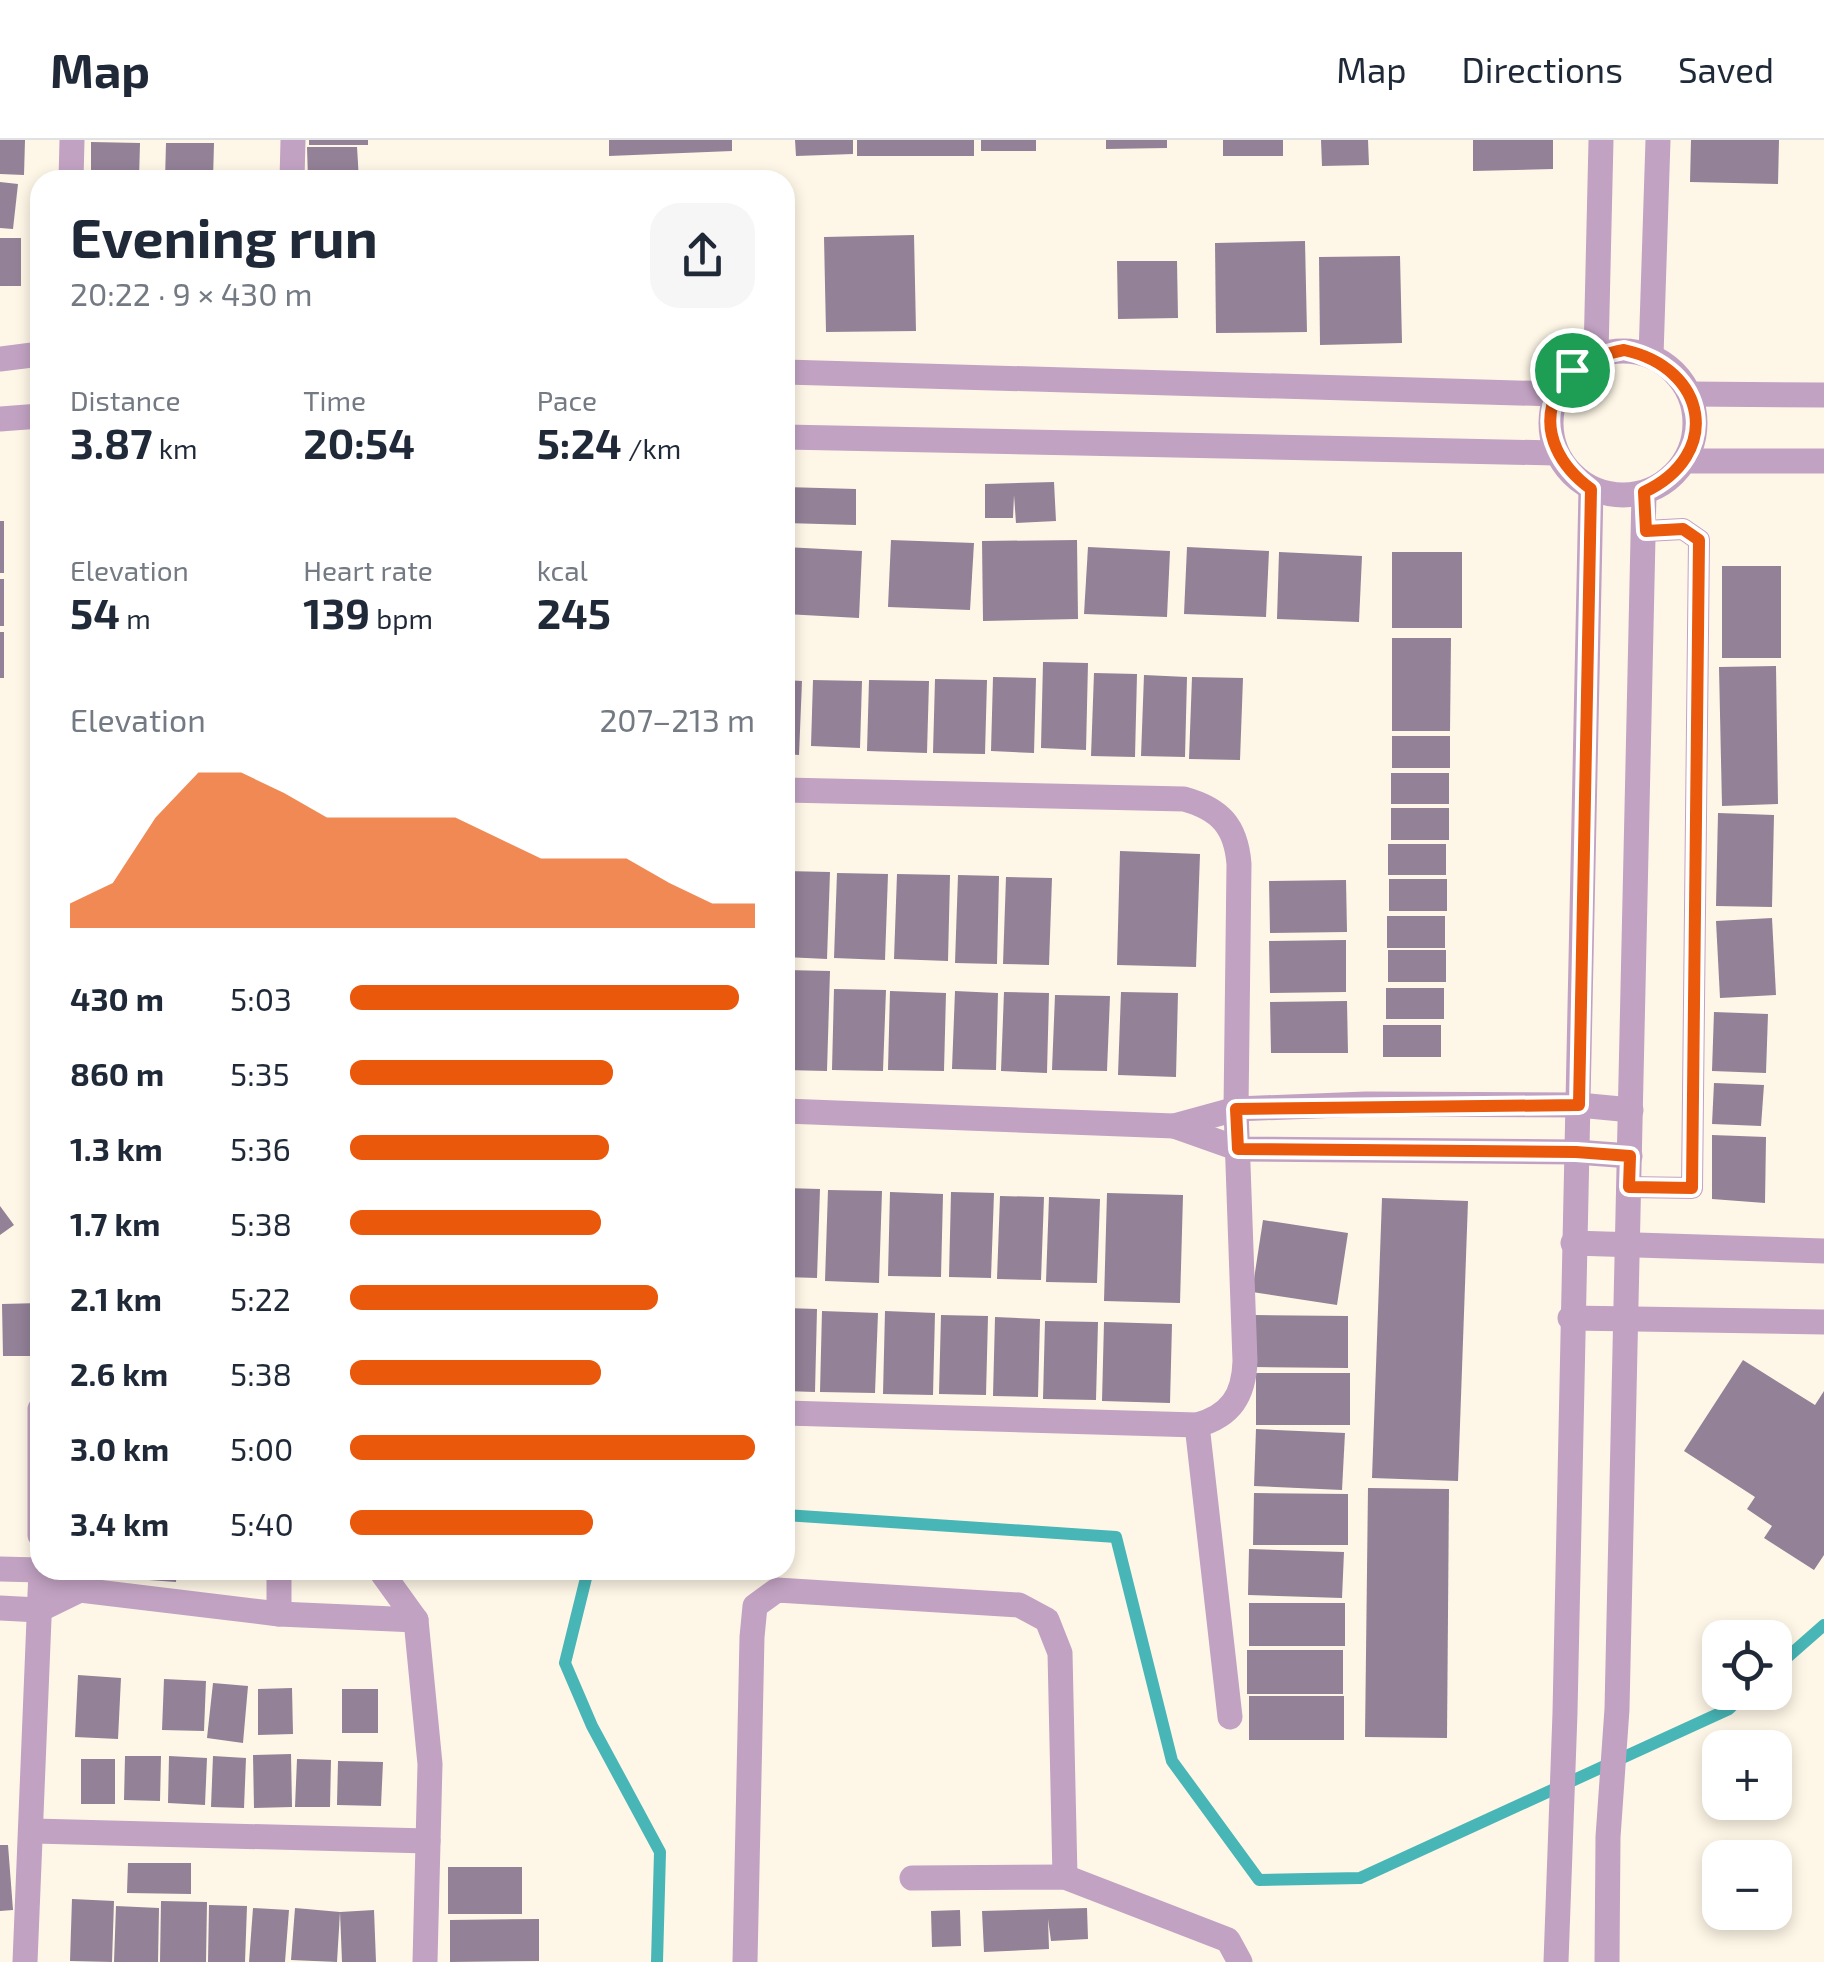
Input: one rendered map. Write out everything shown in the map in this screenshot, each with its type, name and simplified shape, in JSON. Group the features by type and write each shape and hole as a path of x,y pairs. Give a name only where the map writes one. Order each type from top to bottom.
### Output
{"street":[{"path":"71,170 72,140"},
{"path":"292,170 294,140"},
{"path":"1596,355 1601,140"},
{"path":"1652,356 1658,140"},
{"path":"1624,350 1652,356 1675,371 1690,394 1696,428 1686,460 1668,481 1644,492 1617,496 1591,489 1570,474 1555,453 1549,423 1555,394 1572,370 1596,355 1624,350"},
{"path":"0,359 30,355"},
{"path":"795,372 1555,394"},
{"path":"1690,394 1824,396"},
{"path":"0,419 30,417"},
{"path":"795,437 1555,453"},
{"path":"1686,460 1824,461"},
{"path":"1556,1962 1566,1712 1570,1318 1579,1105 1591,489"},
{"path":"1607,1962 1627,1319 1644,492"},
{"path":"795,790 1184,799 1220,814 1237,842 1238,864 1236,1109 1244,1387 1217,1420 1197,1425 795,1413"},
{"path":"795,1111 1174,1126 1236,1109 1579,1105 1631,1110"},
{"path":"1174,1126 1238,1149 1576,1152 1630,1156"},
{"path":"1573,1243 1824,1251"},
{"path":"1570,1318 1824,1322"},
{"path":"1197,1425 1230,1717"},
{"path":"0,1569 30,1570"},
{"path":"25,1962 34,1831 40,1580"},
{"path":"60,1580 80,1590 279,1614 416,1620"},
{"path":"279,1580 279,1614"},
{"path":"387,1580 416,1620 430,1764 425,1962"},
{"path":"0,1608 39,1610 80,1590"},
{"path":"745,1962 752,1638 755,1606 777,1590 1019,1606 1047,1620 1060,1653 1065,1877"},
{"path":"34,1831 428,1842"},
{"path":"912,1878 1065,1877 1228,1940 1240,1962"}],"lane":[{"path":"1629,1187 1692,1188 1699,540 1683,529 1646,531"}],"building":[{"path":"0,140 25,140 24,175 0,174"},
{"path":"309,140 368,140 368,145 309,145"},
{"path":"609,140 732,140 732,151 609,156"},
{"path":"795,140 853,140 853,154 796,156"},
{"path":"857,140 974,140 974,156 857,156"},
{"path":"981,140 1036,140 1036,151 981,151"},
{"path":"1106,140 1167,140 1167,148 1106,149"},
{"path":"1223,140 1283,140 1283,156 1223,156"},
{"path":"1321,140 1368,140 1369,165 1322,166"},
{"path":"1473,140 1553,140 1553,169 1473,171"},
{"path":"1691,140 1779,140 1778,184 1690,182"},
{"path":"91,142 140,143 139,170 91,170"},
{"path":"166,143 214,143 213,170 165,170"},
{"path":"307,147 357,147 358,170 308,170"},
{"path":"0,182 18,184 13,229 0,228"},
{"path":"914,235 916,331 826,332 824,237"},
{"path":"0,238 21,238 21,286 0,286"},
{"path":"1305,241 1307,332 1216,333 1215,243"},
{"path":"1400,256 1402,343 1320,345 1319,257"},
{"path":"1117,261 1177,261 1178,318 1118,319"},
{"path":"1054,482 1056,521 1016,523 1014,495 1013,518 985,518 985,484"},
{"path":"795,487 856,489 856,525 795,523"},
{"path":"0,521 4,521 4,573 0,573"},
{"path":"891,540 974,543 970,610 888,607"},
{"path":"1077,540 1078,619 983,621 982,541"},
{"path":"1088,547 1170,551 1167,617 1084,614"},
{"path":"1187,547 1269,551 1266,617 1184,614"},
{"path":"795,548 862,551 859,618 795,615"},
{"path":"1279,552 1362,556 1359,622 1277,619"},
{"path":"1392,552 1462,552 1462,628 1392,628"},
{"path":"1722,566 1781,566 1781,658 1722,658"},
{"path":"0,579 4,579 4,626 0,626"},
{"path":"0,632 4,632 4,678 0,678"},
{"path":"1392,638 1451,638 1450,731 1392,731"},
{"path":"1043,662 1088,663 1086,750 1041,748"},
{"path":"1776,666 1778,804 1722,806 1719,667"},
{"path":"1094,673 1137,674 1135,757 1091,756"},
{"path":"1144,675 1187,677 1185,757 1141,756"},
{"path":"993,677 1036,678 1034,753 991,751"},
{"path":"1192,677 1243,678 1240,760 1189,759"},
{"path":"935,679 987,680 985,754 933,753"},
{"path":"813,680 862,681 860,748 811,746"},
{"path":"869,680 929,681 927,753 867,751"},
{"path":"795,681 802,681 799,755 795,755"},
{"path":"1392,736 1450,736 1450,768 1392,768"},
{"path":"1391,773 1449,773 1449,804 1391,804"},
{"path":"1391,808 1449,808 1449,840 1391,840"},
{"path":"1718,813 1774,815 1772,907 1716,906"},
{"path":"1388,844 1446,844 1446,875 1388,875"},
{"path":"1120,851 1200,854 1196,967 1117,965"},
{"path":"795,871 830,872 827,959 795,957"},
{"path":"837,873 888,874 885,960 834,958"},
{"path":"897,874 950,875 948,961 894,959"},
{"path":"958,875 999,876 997,964 955,963"},
{"path":"1006,877 1052,878 1049,965 1003,964"},
{"path":"1389,879 1447,879 1447,911 1389,911"},
{"path":"1346,880 1347,932 1270,933 1269,881"},
{"path":"1387,916 1445,916 1445,948 1387,948"},
{"path":"1772,918 1776,995 1720,998 1716,921"},
{"path":"1346,940 1346,992 1270,993 1269,941"},
{"path":"1388,950 1446,950 1446,982 1388,982"},
{"path":"795,970 830,971 827,1071 795,1070"},
{"path":"1386,988 1444,988 1444,1019 1386,1019"},
{"path":"834,989 886,990 883,1071 832,1070"},
{"path":"890,991 946,993 944,1071 888,1070"},
{"path":"955,991 998,993 996,1070 952,1069"},
{"path":"1004,992 1049,993 1047,1073 1001,1071"},
{"path":"1121,992 1178,993 1176,1077 1118,1075"},
{"path":"1055,995 1110,996 1107,1071 1052,1070"},
{"path":"1347,1001 1348,1053 1271,1053 1270,1002"},
{"path":"1714,1012 1768,1014 1766,1073 1712,1071"},
{"path":"1383,1025 1441,1025 1441,1057 1383,1057"},
{"path":"1714,1083 1764,1085 1761,1126 1712,1124"},
{"path":"1712,1135 1766,1137 1765,1203 1712,1199"},
{"path":"795,1188 820,1189 817,1278 795,1277"},
{"path":"828,1190 882,1191 879,1283 825,1281"},
{"path":"890,1192 943,1194 941,1277 888,1276"},
{"path":"951,1192 994,1193 991,1278 949,1277"},
{"path":"1107,1193 1183,1195 1180,1303 1104,1301"},
{"path":"1000,1196 1044,1197 1041,1280 997,1279"},
{"path":"1049,1197 1100,1199 1097,1283 1046,1282"},
{"path":"1382,1198 1468,1201 1458,1481 1372,1478"},
{"path":"0,1206 14,1225 0,1235"},
{"path":"1263,1220 1348,1233 1337,1305 1252,1292"},
{"path":"30,1303 30,1356 3,1356 2,1304"},
{"path":"795,1308 817,1309 815,1392 795,1391"},
{"path":"822,1311 878,1313 875,1393 820,1392"},
{"path":"885,1311 935,1313 933,1395 883,1394"},
{"path":"941,1315 988,1316 986,1395 939,1394"},
{"path":"1254,1315 1348,1316 1348,1368 1254,1367"},
{"path":"995,1317 1040,1319 1038,1397 993,1396"},
{"path":"1045,1321 1098,1322 1096,1400 1043,1399"},
{"path":"1104,1322 1172,1324 1170,1403 1102,1401"},
{"path":"1743,1360 1815,1405 1824,1391 1824,1555 1814,1570 1764,1538 1772,1526 1747,1509 1755,1497 1684,1451"},
{"path":"1256,1373 1350,1373 1350,1425 1256,1425"},
{"path":"1256,1429 1345,1433 1342,1490 1254,1486"},
{"path":"1368,1488 1449,1489 1447,1738 1365,1737"},
{"path":"1254,1493 1348,1494 1348,1545 1253,1545"},
{"path":"1249,1549 1344,1552 1342,1598 1248,1595"},
{"path":"1249,1603 1345,1603 1345,1646 1249,1646"},
{"path":"1247,1650 1343,1650 1343,1694 1247,1694"},
{"path":"78,1675 121,1678 118,1739 75,1737"},
{"path":"164,1679 206,1681 204,1731 162,1730"},
{"path":"213,1683 248,1686 243,1743 207,1738"},
{"path":"292,1688 293,1734 258,1735 258,1689"},
{"path":"342,1689 378,1689 378,1733 342,1733"},
{"path":"1249,1696 1344,1696 1344,1740 1249,1740"},
{"path":"291,1754 292,1807 254,1808 253,1755"},
{"path":"125,1756 161,1756 160,1801 124,1800"},
{"path":"169,1756 207,1758 205,1805 168,1803"},
{"path":"213,1756 246,1758 244,1808 211,1807"},
{"path":"81,1759 115,1759 115,1804 81,1804"},
{"path":"297,1759 331,1760 330,1807 295,1807"},
{"path":"338,1761 383,1762 381,1806 337,1805"},
{"path":"0,1845 8,1845 13,1910 0,1911"},
{"path":"128,1863 191,1863 191,1894 127,1893"},
{"path":"448,1867 522,1867 522,1914 448,1914"},
{"path":"72,1899 114,1901 112,1962 70,1961"},
{"path":"161,1901 207,1902 206,1962 160,1962"},
{"path":"209,1905 247,1906 245,1962 208,1962"},
{"path":"116,1906 159,1908 158,1962 114,1962"},
{"path":"253,1908 289,1910 285,1962 249,1962"},
{"path":"295,1908 340,1912 337,1962 291,1960"},
{"path":"1087,1908 1088,1939 1051,1941 1048,1919 1049,1949 984,1952 982,1911"},
{"path":"374,1910 376,1962 342,1962 340,1912"},
{"path":"960,1910 961,1946 932,1947 931,1911"},
{"path":"539,1919 539,1961 450,1962 450,1920"}],"waterway":[{"path":"795,1516 1116,1537 1172,1761 1259,1880 1360,1878 1727,1710"},
{"path":"586,1580 565,1663 592,1726 660,1852 657,1962"},
{"path":"1792,1653 1824,1625"}],"route":[{"path":"1624,350 1652,356 1675,371 1690,394 1696,428 1686,460 1668,481 1644,492 1646,531 1689,530 1699,540 1692,1188 1629,1187 1630,1156 1576,1152 1238,1149 1236,1109 1366,1104 1579,1105 1591,489 1570,474 1555,453 1549,423 1555,394 1572,370 1596,355 1624,350"}]}
